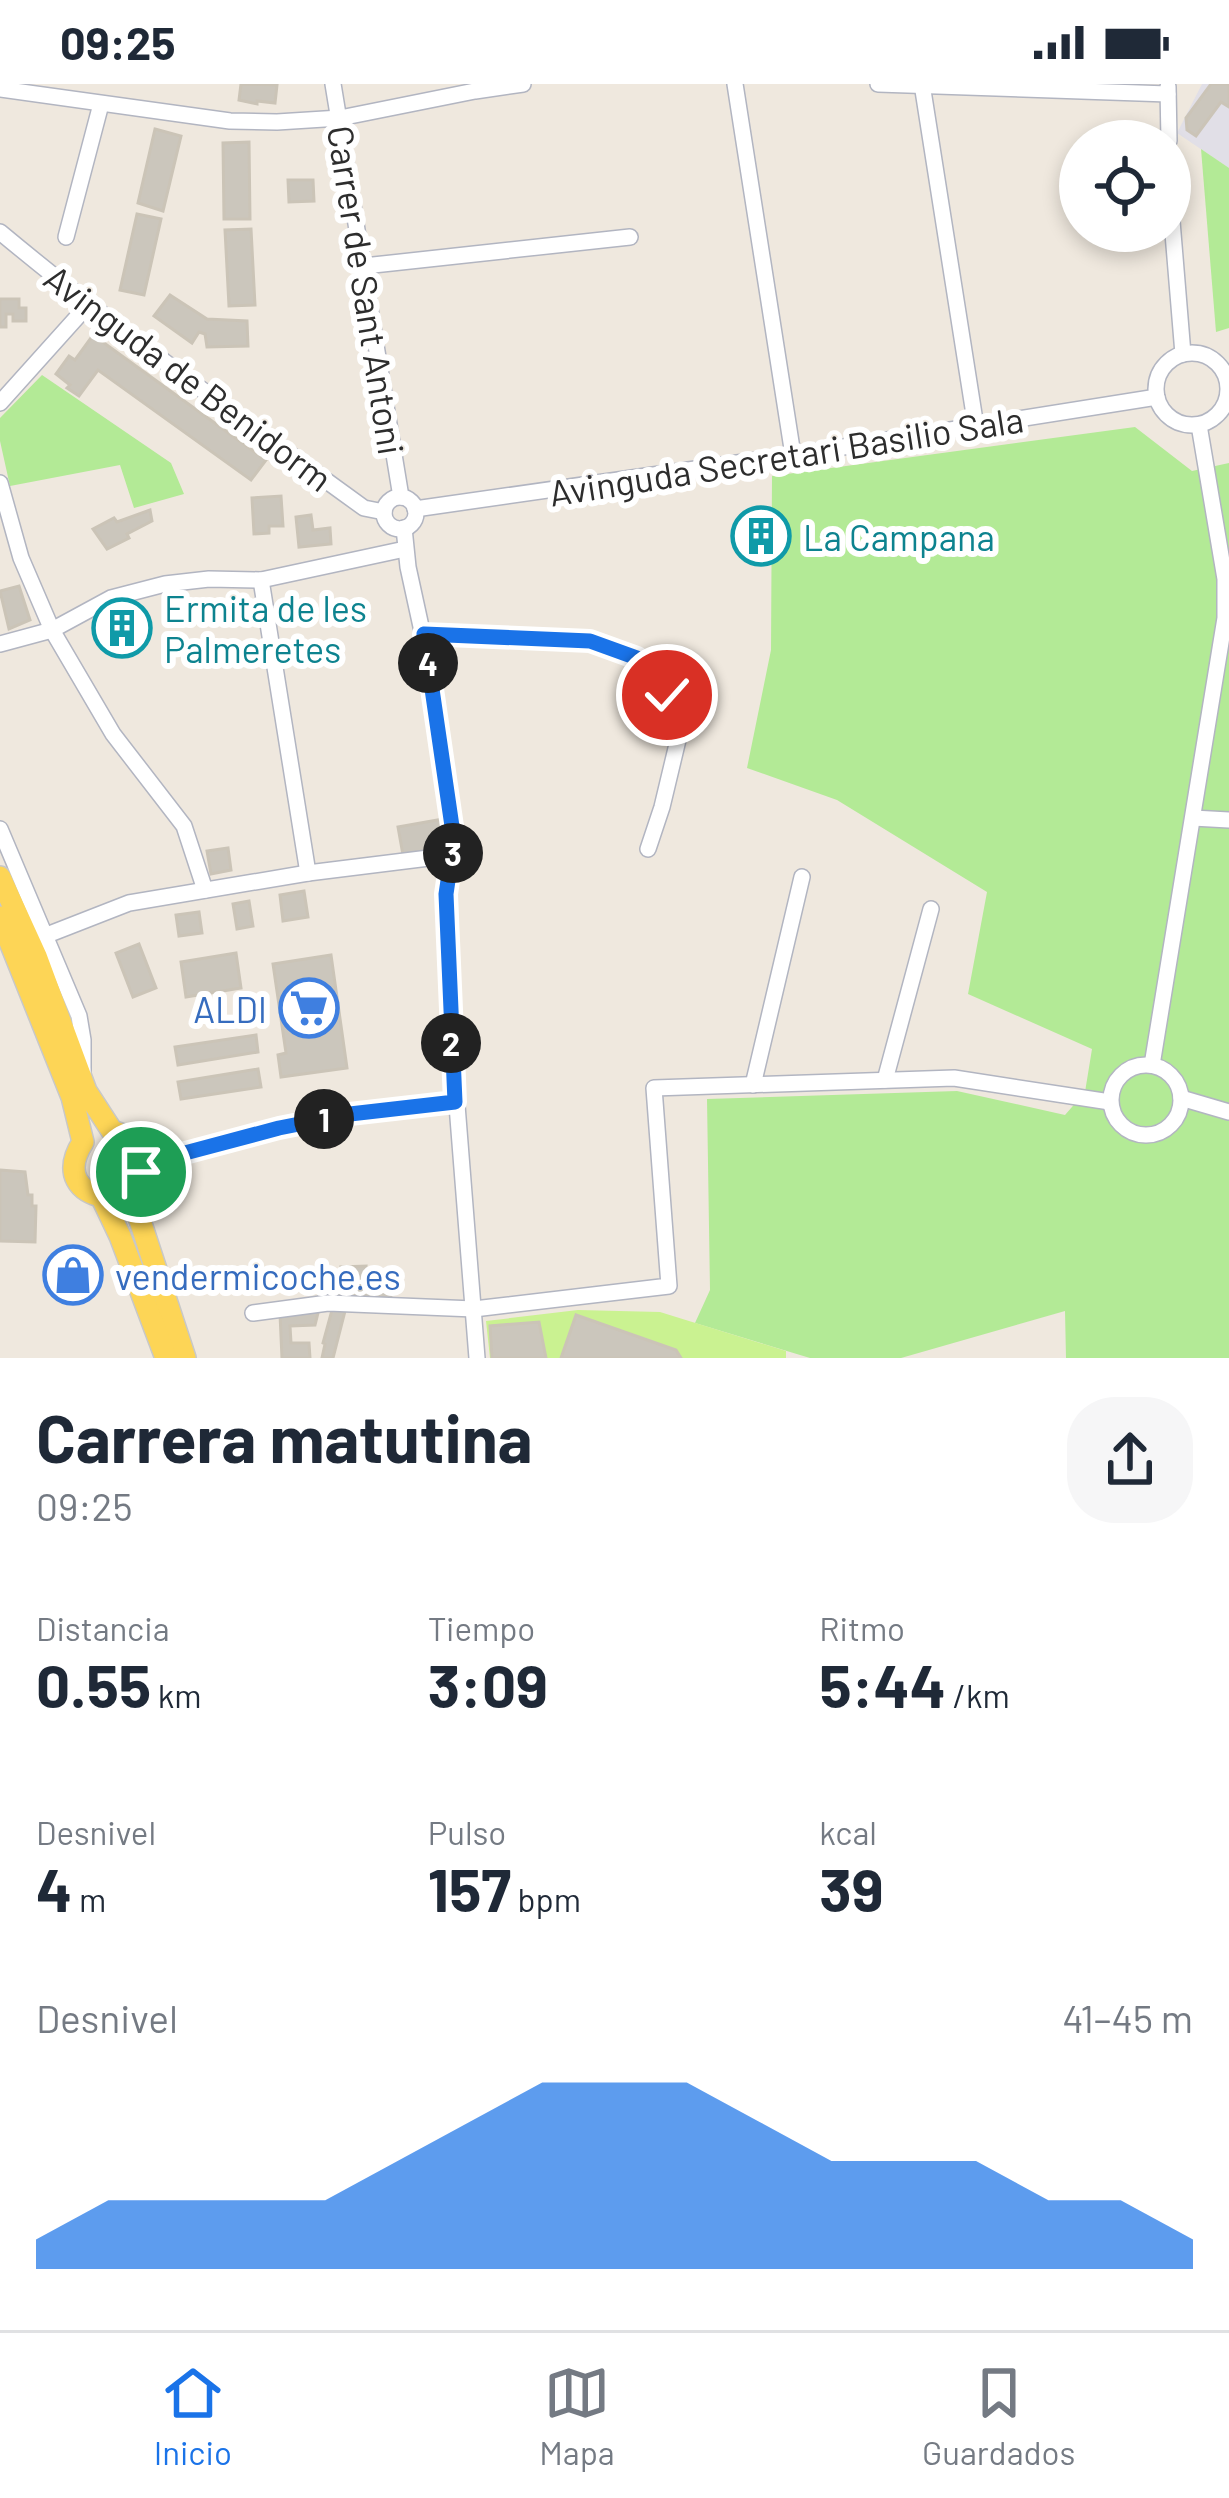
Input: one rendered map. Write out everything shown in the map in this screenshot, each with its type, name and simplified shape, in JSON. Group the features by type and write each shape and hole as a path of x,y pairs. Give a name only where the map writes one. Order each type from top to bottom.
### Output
{"main road":[{"path":"0,877 94,1108 112,1131"},
{"path":"0,917 72,1097 83,1142"},
{"path":"112,1131 123,1134 137,1148 142,1162 136,1180 120,1196 102,1198 86,1190 74,1168 83,1142 95,1133 112,1131"},
{"path":"136,1180 184,1358"},
{"path":"102,1198 166,1358"}],"street":[{"name":"Carrer de Sant Antoni","path":"333,84 400,497"},
{"path":"0,89 230,121 277,122 340,118 475,87 523,84"},
{"path":"735,84 793,455"},
{"path":"878,84 1168,89 1169,120"},
{"path":"921,85 976,427"},
{"path":"66,237 101,104"},
{"name":"Avinguda de Benidorm","path":"0,232 88,305 364,508 384,512"},
{"path":"364,266 630,237"},
{"path":"1175,252 1183,354"},
{"path":"0,403 88,305"},
{"path":"1183,354 1208,356 1228,381 1229,394 1219,414 1199,425 1187,425 1164,412 1156,384 1172,359 1183,354"},
{"name":"Avinguda Secretari Basilio Sala","path":"415,509 1157,397"},
{"path":"1153,1065 1227,618 1226,579 1199,425"},
{"path":"0,483 21,558 52,630 113,734 184,826 205,890"},
{"path":"400,497 415,509 414,519 404,528 390,525 384,512 389,501 400,497"},
{"path":"404,528 454,840 446,894 455,1102 477,1358"},
{"path":"0,644 52,630 111,598 165,584 261,580 405,549"},
{"path":"261,580 308,873"},
{"path":"424,634 590,641 637,658 667,695 678,740 648,849"},
{"path":"1193,818 1229,820"},
{"path":"0,829 79,1016 83,1081"},
{"path":"47,934 129,903 453,855"},
{"path":"753,1085 802,877"},
{"path":"885,1080 932,909"},
{"path":"1153,1065 1172,1076 1181,1098 1168,1127 1148,1136 1127,1130 1113,1113 1111,1092 1122,1074 1153,1065"},
{"path":"253,1313 328,1303 474,1309 669,1286 654,1088 954,1078 1111,1102"},
{"path":"1181,1098 1229,1112"},
{"path":"136,1180 185,1153 279,1128 455,1102"},
{"path":"137,1148 185,1153"}],"shaded area":[{"path":"1202,84 1229,84 1229,168 1191,142 1191,120 1184,120"}],"green space":[{"path":"1201,149 1229,168 1229,328 1216,332"},
{"path":"42,375 171,463 184,494 134,508 120,465 10,486 0,418"},
{"path":"1135,427 1192,471 1229,463 1229,1358 1066,1358 1065,1311 901,1358 810,1358 695,1323 710,1290 707,1099 957,1091 1065,1115 1085,1092 1092,1049 968,994 987,892 837,800 747,768 771,650 772,476"},
{"path":"578,1310 660,1312 786,1351 786,1358 490,1358 486,1321"}],"building":[{"path":"241,84 277,85 275,103 239,100"},
{"path":"1211,84 1229,84 1229,107 1221,102 1196,136 1186,118"},
{"path":"155,129 181,136 163,211 138,203"},
{"path":"249,142 250,219 224,219 223,143"},
{"path":"288,180 313,180 314,201 289,202"},
{"path":"137,214 161,219 144,295 120,290"},
{"path":"251,229 255,305 229,306 225,230"},
{"path":"170,295 207,319 247,321 248,346 207,347 205,334 199,332 192,343 154,316"},
{"path":"0,299 19,299 19,308 26,308 26,321 13,321 13,314 6,314 6,327 0,327"},
{"path":"93,335 266,460 251,480 98,370 79,396 67,388 70,385 56,374 69,356 75,360"},
{"path":"281,496 283,526 269,526 269,533 254,534 252,498"},
{"path":"150,510 152,521 107,549 93,529 114,518 117,522"},
{"path":"311,515 313,530 330,528 331,544 299,547 296,517"},
{"name":"La Campana","path":"776,521 778,543 746,544 745,529"},
{"path":"19,586 30,620 9,629 0,591"},
{"name":"Ermita de les Palmeretes","path":"129,616 133,636 114,640 111,620"},
{"path":"443,819 448,846 403,855 398,827"},
{"path":"228,848 231,870 211,874 207,851"},
{"path":"304,891 308,917 283,921 280,895"},
{"path":"249,901 253,926 237,929 233,904"},
{"path":"199,912 202,933 179,936 176,915"},
{"path":"139,944 156,988 133,997 116,953"},
{"path":"236,953 241,988 186,997 181,962"},
{"name":"ALDI","path":"331,955 347,1068 281,1077 278,1055 286,1053 273,964"},
{"path":"256,1035 258,1052 178,1065 175,1047"},
{"path":"258,1069 261,1087 181,1099 178,1082"},
{"path":"0,1170 25,1172 28,1195 36,1206 35,1242 0,1241"},
{"path":"366,1266 365,1275 390,1274 391,1300 331,1298 328,1276 342,1274 341,1267"},
{"path":"319,1309 315,1325 290,1326 291,1343 309,1343 310,1358 282,1358 280,1314"},
{"path":"332,1310 345,1311 333,1358 322,1358 323,1343"},
{"path":"576,1315 676,1350 681,1358 561,1358"},
{"path":"539,1322 546,1358 492,1358 490,1326"}],"place":[{"name":"La Campana","path":"761,536"},
{"name":"Ermita de les Palmeretes","path":"122,628"},
{"name":"ALDI","path":"309,1008"},
{"name":"vendermicoche.es","path":"73,1275"}],"route":[{"path":"141,1172 185,1153 279,1128 455,1102 446,894 454,840 424,634 590,641 637,658 667,695"}]}
